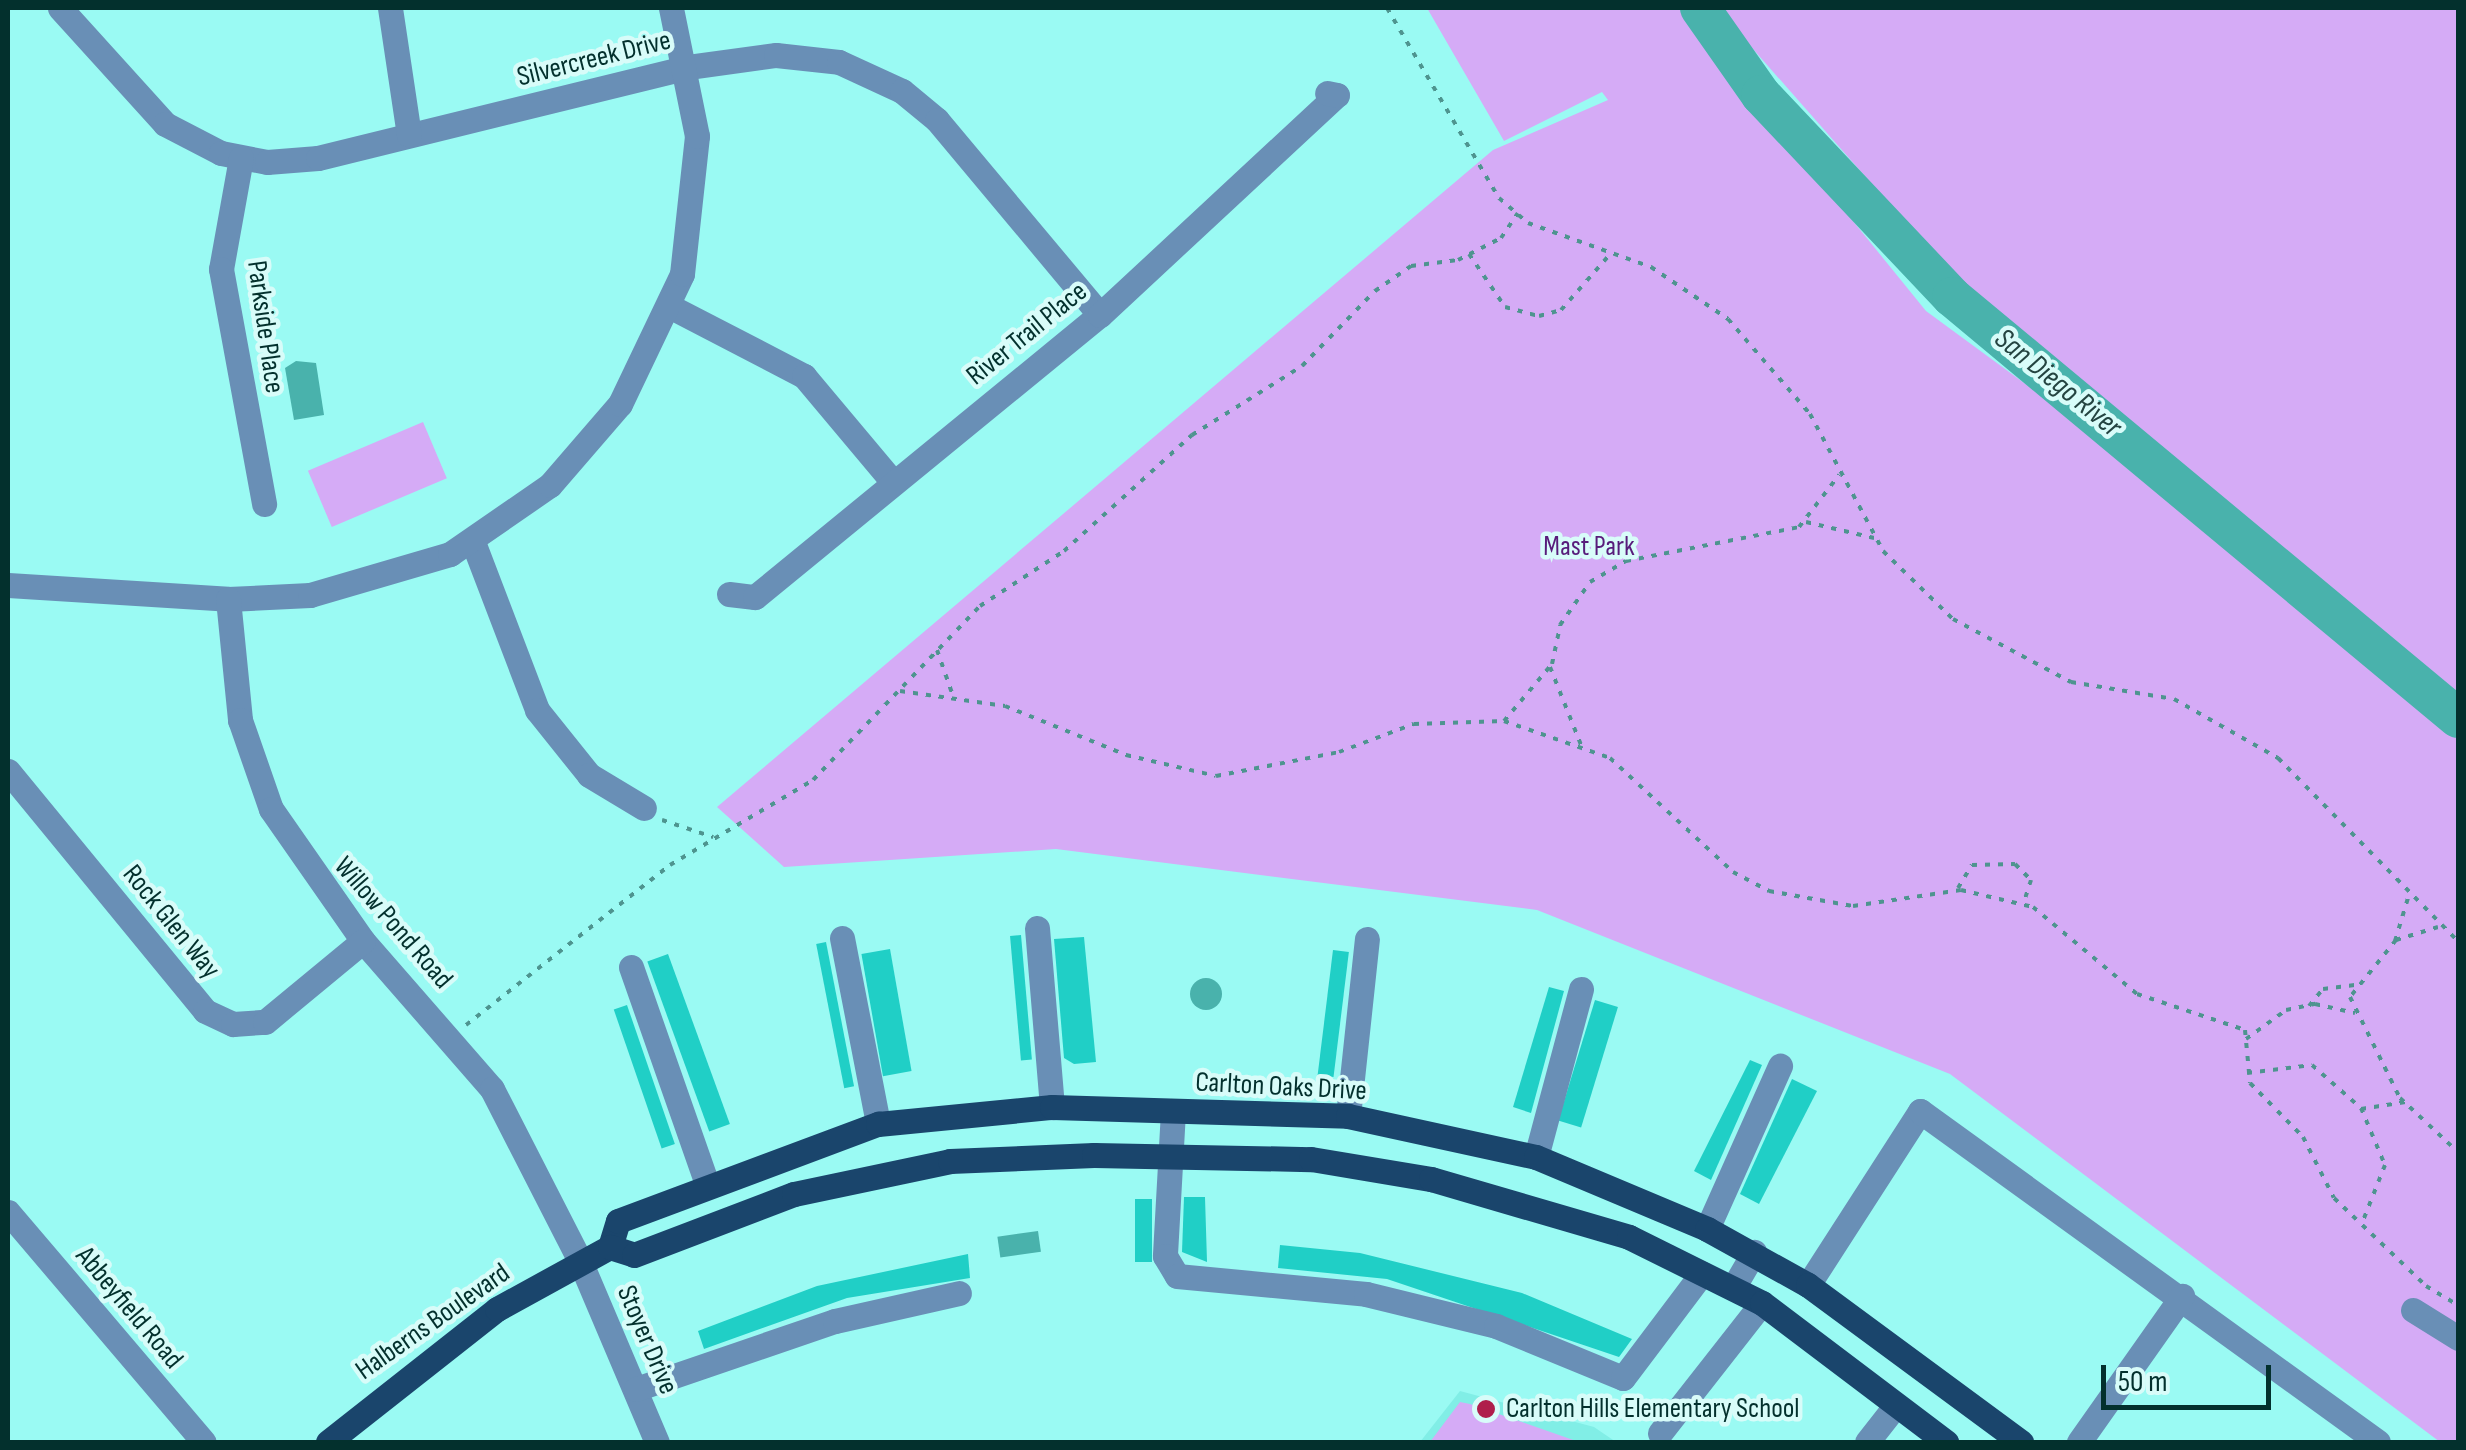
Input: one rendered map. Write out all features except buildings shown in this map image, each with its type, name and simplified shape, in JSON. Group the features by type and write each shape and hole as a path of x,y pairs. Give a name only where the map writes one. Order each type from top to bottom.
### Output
{"main road":[{"name":"Carlton Oaks Drive","path":"610,1247 618,1221 706,1181 878,1124 1052,1107 1348,1116 1536,1157 1707,1229 1808,1285 2021,1442"},
{"name":"Carlton Oaks Drive","path":"580,1261 610,1247 634,1255 794,1194 950,1162 1170,1156 1310,1159 1432,1180 1629,1237 1762,1303 1946,1442"},
{"name":"Halberns Boulevard","path":"328,1442 399,1379 580,1261"}],"street":[{"name":"Silvercreek Drive","path":"60,8 164,124 241,158 318,158 688,67 798,55 861,70 902,91 1100,315"},
{"path":"390,8 408,134"},
{"path":"8,584 228,600 310,595 400,574 473,542 550,485 598,434 672,307 696,188 688,67 671,8"},
{"name":"River Trail Place","path":"729,594 755,596 1100,315 1337,95 1327,93"},
{"name":"Parkside Place","path":"241,158 221,269 264,504"},
{"path":"672,307 804,376 893,482"},
{"path":"473,542 537,710 589,775 644,808"},
{"name":"Willow Pond Road","path":"228,600 234,689 258,780 302,862 363,941 449,1034 492,1089 580,1261"},
{"name":"Rock Glen Way","path":"8,771 206,1012 233,1024 265,1022 363,941"},
{"path":"1037,928 1052,1107"},
{"path":"842,938 878,1124"},
{"path":"1348,1116 1367,939"},
{"path":"631,967 706,1181"},
{"path":"1536,1157 1581,989"},
{"path":"1707,1229 1780,1066"},
{"path":"1173,1111 1164,1256 1177,1276 1366,1294 1496,1326 1617,1377 1637,1370 1702,1273"},
{"path":"1808,1285 1920,1111 2182,1296 2378,1442"},
{"name":"Abbeyfield Road","path":"8,1212 204,1442"},
{"path":"1733,1288 1754,1252"},
{"name":"Stoyer Drive","path":"580,1261 657,1442"},
{"path":"636,1389 835,1321 959,1293"},
{"path":"2079,1442 2182,1296"},
{"path":"1660,1433 1762,1303"},
{"path":"2414,1310 2458,1338"},
{"path":"1867,1442 1896,1405"}],"path":[{"path":"1387,8 1462,148 1518,213 1612,252 1728,318 1810,414 1874,538 1953,619 2002,650 2071,682 2174,699 2278,758 2312,784 2408,898 2438,928 2458,941"},
{"path":"449,1034 500,1005 713,837 813,780 900,691 937,646 1064,551 1192,435 1302,366 1375,291 1410,266 1469,254 1501,238 1518,213"},
{"path":"1469,254 1505,307 1538,316 1560,310 1591,266 1612,252"},
{"path":"1805,521 1840,474"},
{"path":"1504,721 1550,667 1560,626 1590,582 1614,568 1805,521 1874,538"},
{"path":"937,646 953,696"},
{"path":"1550,667 1581,745"},
{"path":"900,691 953,696 1216,776 1339,752 1414,724 1504,721 1610,758 1733,872 1769,891 1853,906 1956,891 2022,904 2120,984 2224,1016 2246,1040 2248,1072 2303,1137 2334,1198 2426,1286 2458,1305"},
{"path":"644,808 682,833 713,837"},
{"path":"1956,891 1972,865 2015,864 2031,880 2022,904"},
{"path":"2246,1040 2309,1006 2324,989 2356,985 2395,941 2408,898"},
{"path":"2395,941 2438,928"},
{"path":"2356,985 2357,1014 2405,1102 2458,1152"},
{"path":"2309,1006 2357,1014"},
{"path":"2248,1072 2312,1065 2361,1109 2385,1165 2362,1222"},
{"path":"2361,1109 2405,1102"}],"shaded area":[{"name":"Carlton Hills Elementary School","path":"1460,1391 1594,1427 1616,1442 1420,1442"}],"green space":[{"name":"Mast Park","path":"1427,8 1680,8 1926,311 2254,552 2458,733 2458,1442 2440,1442 1950,1074 1537,910 1056,849 784,867 717,807 1493,150 1608,100 1602,92 1504,141"},
{"path":"1717,8 2458,8 2458,696 1958,282"},
{"path":"423,422 447,478 332,527 308,471"},
{"path":"1460,1402 1470,1404 1579,1442 1430,1442"}],"water":[{"path":"296,361 316,363 324,415 294,420 285,368"},
{"path":"1206,978 1217,983 1222,994 1217,1005 1206,1010 1195,1005 1190,994 1195,983"},
{"path":"1038,1231 1041,1252 1000,1258 997,1237"}],"waterway":[{"name":"San Diego River","path":"1700,8 1761,95 1952,297 2458,718"}],"place":[{"name":"Carlton Hills Elementary School","path":"1486,1409"}]}
